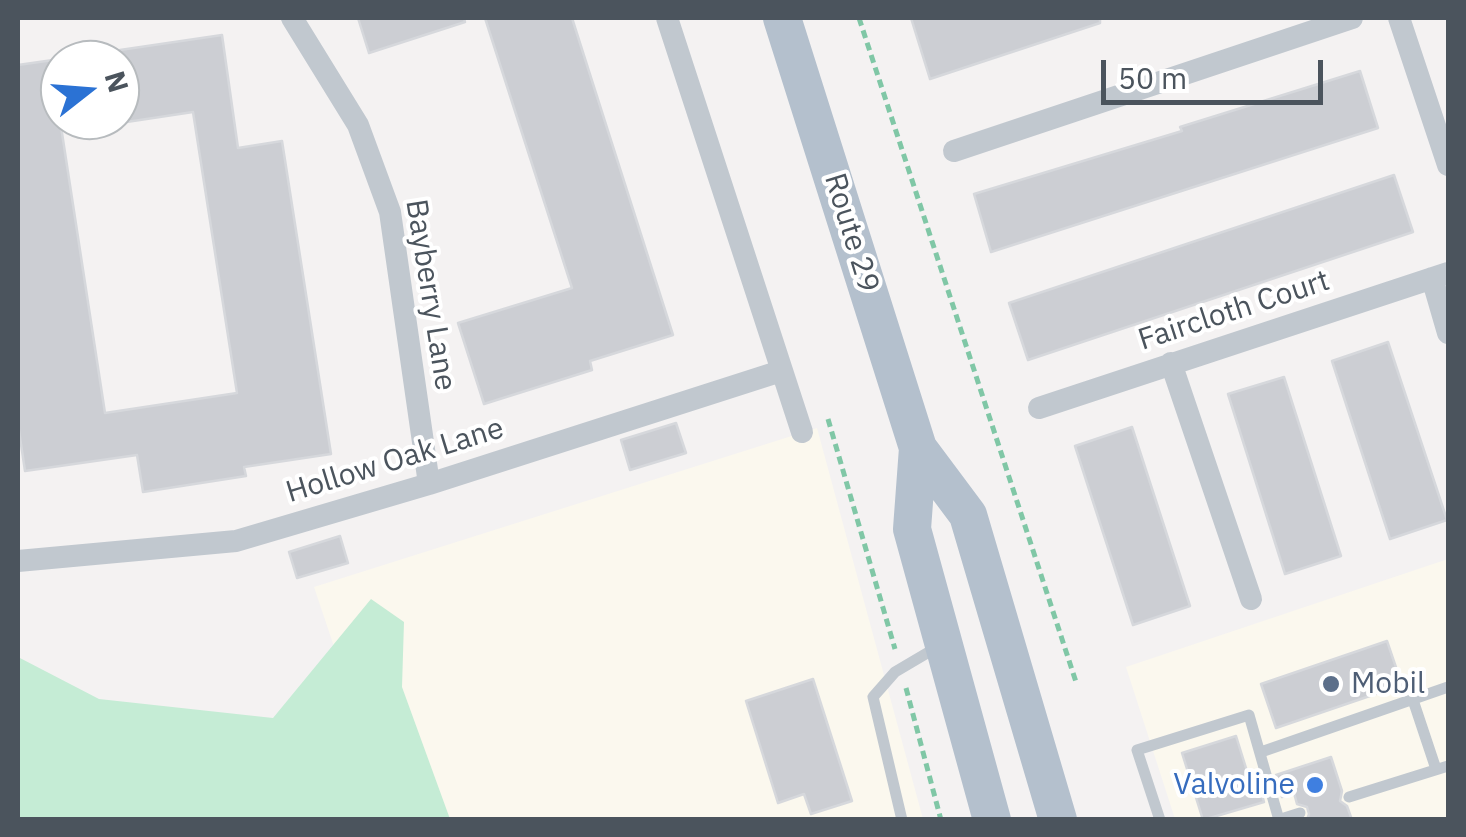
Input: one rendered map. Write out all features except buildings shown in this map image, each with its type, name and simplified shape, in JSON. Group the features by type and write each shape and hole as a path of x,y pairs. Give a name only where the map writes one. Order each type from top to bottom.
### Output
{"main road":[{"name":"Route 29","path":"782,18 918,448 968,516 1058,820"},
{"name":"Route 29","path":"918,448 912,528 992,820"}],"street":[{"name":"Bayberry Lane","path":"292,18 358,125 390,212 429,484"},
{"path":"667,18 802,432"},
{"path":"954,151 1352,18"},
{"path":"1399,18 1448,165"},
{"path":"1440,275 1448,333"},
{"name":"Faircloth Court","path":"1039,408 1440,275"},
{"path":"1171,363 1251,599"},
{"name":"Hollow Oak Lane","path":"18,561 236,540 429,484 780,371"}],"lane":[{"path":"902,820 873,697 895,672 943,644"},
{"path":"1261,752 1448,687"},
{"path":"1349,797 1442,768 1413,700"},
{"path":"1160,820 1137,750 1250,715 1280,819 1300,813"}],"path":[{"path":"859,18 1077,685"}],"shaded area":[{"path":"817,428 923,819 392,819 314,587"},
{"path":"1448,559 1448,819 1175,819 1126,667"}],"green space":[{"path":"371,599 404,622 402,687 450,819 18,819 18,657 99,699 273,718"}],"place":[{"name":"Mobil","path":"1331,684"},
{"name":"Valvoline","path":"1315,785"}]}
